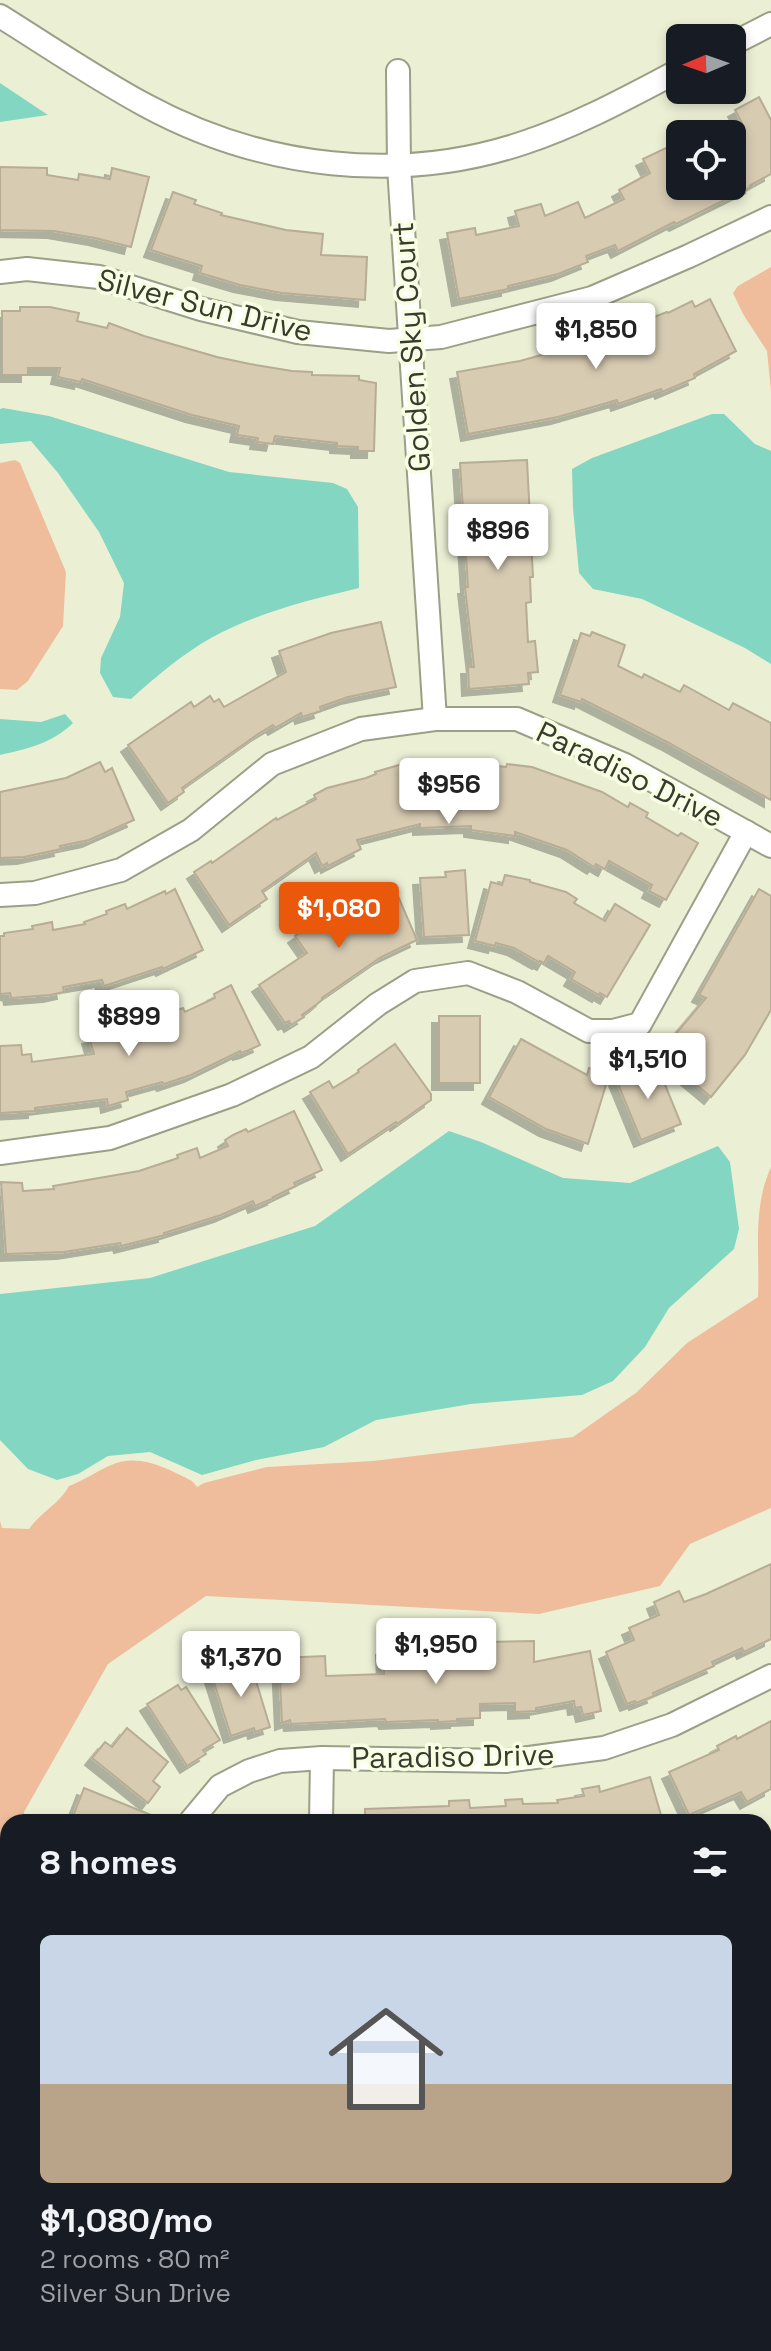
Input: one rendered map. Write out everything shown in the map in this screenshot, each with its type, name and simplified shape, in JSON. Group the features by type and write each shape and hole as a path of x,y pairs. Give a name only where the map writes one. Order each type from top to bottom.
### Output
{"street":[{"path":"0,16 144,105 221,139 309,160 350,165 399,167 496,151 577,123 666,77"},
{"path":"746,37 771,24"},
{"name":"Golden Sky Court","path":"398,71 399,167 435,719"},
{"name":"Silver Sun Drive","path":"0,272 27,269 99,277 201,309 298,332 389,341 441,337 592,298 771,217"},
{"name":"Paradiso Drive","path":"0,895 35,893 121,870 191,830 272,764 361,729 435,719 517,719 625,765 771,846"},
{"path":"0,1153 110,1138 232,1095 311,1057 378,1004 415,981 468,973 517,992 589,1031 613,1031 640,1024 746,832"},
{"name":"Paradiso Drive","path":"197,1814 220,1786 249,1771 280,1761 322,1758 506,1761 604,1748 672,1725 771,1676"},
{"path":"321,1814 322,1758"}],"shaded area":[{"path":"771,267 771,391 767,351 733,293 738,286"},
{"path":"15,460 20,463 66,572 63,626 28,681 17,690 0,689 0,463"},
{"path":"771,1167 771,1508 690,1544 660,1586 539,1614 206,1596 108,1664 24,1814 0,1814 0,1521 2,1528 29,1529 69,1486 120,1462 152,1463 192,1481 197,1487 267,1467 373,1461 573,1437 637,1392 687,1343 758,1297 758,1231 765,1183"}],"water":[{"path":"0,83 48,115 0,122"},
{"path":"0,409 49,416 229,472 333,483 347,489 358,507 359,588 246,621 180,658 131,699 113,697 100,673 101,658 120,617 124,583 99,532 58,473 31,441 0,444"},
{"path":"712,414 724,414 755,444 771,451 771,664 745,648 642,599 593,589 579,573 572,469 592,458"},
{"path":"65,714 73,723 57,736 30,748 0,755 0,719 41,722"},
{"path":"449,1131 563,1178 630,1183 718,1146 730,1162 739,1229 734,1249 669,1308 645,1347 613,1381 582,1395 471,1404 376,1420 324,1447 256,1460 202,1475 150,1452 108,1456 78,1474 57,1480 28,1469 0,1440 0,1294 150,1278 315,1226"}],"building":[{"path":"759,97 771,120 771,174 746,189 746,120 740,120 735,110"},
{"path":"666,148 666,200 725,200 618,251 615,245 586,256 588,262 558,274 459,299 447,233 475,228 476,235 519,226 515,211 541,204 545,216 578,202 585,218 624,199 619,190 650,173 643,159"},
{"path":"0,167 47,168 47,175 78,180 79,174 110,179 112,168 149,177 131,247 54,231 0,230"},
{"path":"173,192 196,200 194,204 221,215 286,230 323,234 321,255 367,257 365,300 282,293 240,285 200,273 202,266 151,250"},
{"path":"710,299 736,351 694,374 695,378 662,392 661,389 618,404 617,400 558,417 468,434 457,372 520,361 559,350 558,347 577,341 578,346 603,337 604,340 623,336 652,324 649,319 692,301 695,307"},
{"path":"20,307 50,307 79,313 77,321 107,328 109,323 144,336 250,364 312,372 312,375 359,376 359,380 376,383 374,451 275,436 273,444 257,442 258,438 237,435 239,426 192,415 82,379 81,382 58,377 60,368 28,368 28,375 2,375 2,311 20,311"},
{"path":"527,460 533,577 530,577 531,602 526,603 528,642 535,641 538,672 528,673 529,684 469,689 468,667 474,667 465,587 468,587 460,463"},
{"path":"381,622 396,687 348,697 320,707 321,711 302,717 301,713 275,728 273,725 182,788 184,792 168,803 128,745 191,702 194,707 210,696 214,702 219,699 224,707 286,672 279,651 331,633"},
{"path":"592,632 625,645 618,666 642,678 644,674 680,692 684,685 729,710 733,703 771,723 771,800 582,699 581,702 560,695 581,633 590,636"},
{"path":"100,762 105,772 112,768 134,820 89,840 60,846 61,849 24,857 0,858 0,792 66,778"},
{"path":"434,762 434,765 471,763 532,767 602,792 628,807 630,803 648,813 646,817 678,836 681,833 698,843 666,900 649,891 652,885 609,861 605,869 596,864 594,867 567,850 515,832 515,836 471,830 471,826 420,828 420,824 357,840 361,849 328,866 327,863 322,866 316,853 262,891 267,899 229,925 194,872 276,818 316,799 314,795 327,788 406,763"},
{"path":"465,870 469,935 424,937 420,878 446,877 445,872"},
{"path":"505,875 566,892 577,899 574,903 605,921 615,904 650,925 607,997 571,979 575,972 548,956 544,963 539,962 514,948 475,941 491,882 502,885"},
{"path":"383,884 387,893 395,889 417,940 381,957 322,998 302,1015 304,1017 291,1025 289,1021 285,1023 259,985 307,953 295,936 349,898"},
{"path":"175,889 203,950 163,969 104,986 102,980 63,987 64,992 50,995 11,998 10,993 0,994 0,936 4,933 33,929 32,926 52,922 53,930 85,924 107,914 106,911 125,904 127,909"},
{"path":"759,889 771,896 771,1010 745,1055 711,1097 663,1057 677,1039 674,1036 706,998 699,995"},
{"path":"231,985 260,1045 240,1051 191,1075 126,1092 128,1100 108,1106 107,1099 35,1108 35,1111 0,1113 0,1046 21,1045 22,1055 31,1054 32,1062 94,1054 89,1037 134,1026 183,1008 185,1012 215,998 214,994"},
{"path":"439,1016 480,1016 480,1083 439,1083"},
{"path":"521,1039 587,1075 589,1068 609,1075 588,1144 546,1129 489,1097"},
{"path":"395,1044 431,1094 431,1100 348,1154 310,1092 329,1081 333,1088"},
{"path":"655,1060 681,1124 641,1140 616,1079"},
{"path":"294,1111 322,1170 294,1183 296,1186 274,1198 255,1206 253,1201 165,1235 121,1246 120,1243 64,1252 6,1254 1,1182 22,1183 23,1191 54,1189 53,1186 139,1171 197,1148 200,1158 228,1146 225,1140 233,1135 246,1129 248,1132"},
{"path":"771,1564 771,1639 712,1662 714,1666 653,1693 654,1696 627,1704 606,1652 634,1640 629,1628 659,1615 654,1602 679,1591 684,1602"},
{"path":"534,1641 534,1662 590,1651 601,1711 583,1715 581,1707 575,1708 574,1701 536,1708 536,1711 515,1712 515,1703 480,1704 480,1718 457,1721 386,1722 385,1719 291,1724 290,1720 282,1723 279,1658 325,1656 326,1676 384,1674 383,1648 426,1646 426,1656 489,1653 489,1642"},
{"path":"250,1661 270,1727 255,1732 254,1728 231,1736 211,1673"},
{"path":"178,1685 181,1690 186,1687 220,1740 203,1750 206,1754 187,1766 147,1704"},
{"path":"771,1721 771,1789 747,1802 741,1792 689,1814 669,1772 719,1750 717,1746 736,1736 737,1739"},
{"path":"127,1728 168,1762 153,1781 160,1787 148,1803 92,1758 105,1742 112,1747"},
{"path":"650,1777 661,1814 365,1814 365,1809 449,1806 449,1801 469,1800 470,1808 506,1806 505,1800 522,1799 523,1804 558,1803 557,1800 584,1796 582,1789 599,1786 600,1792"},
{"path":"84,1788 149,1814 74,1814"}]}
